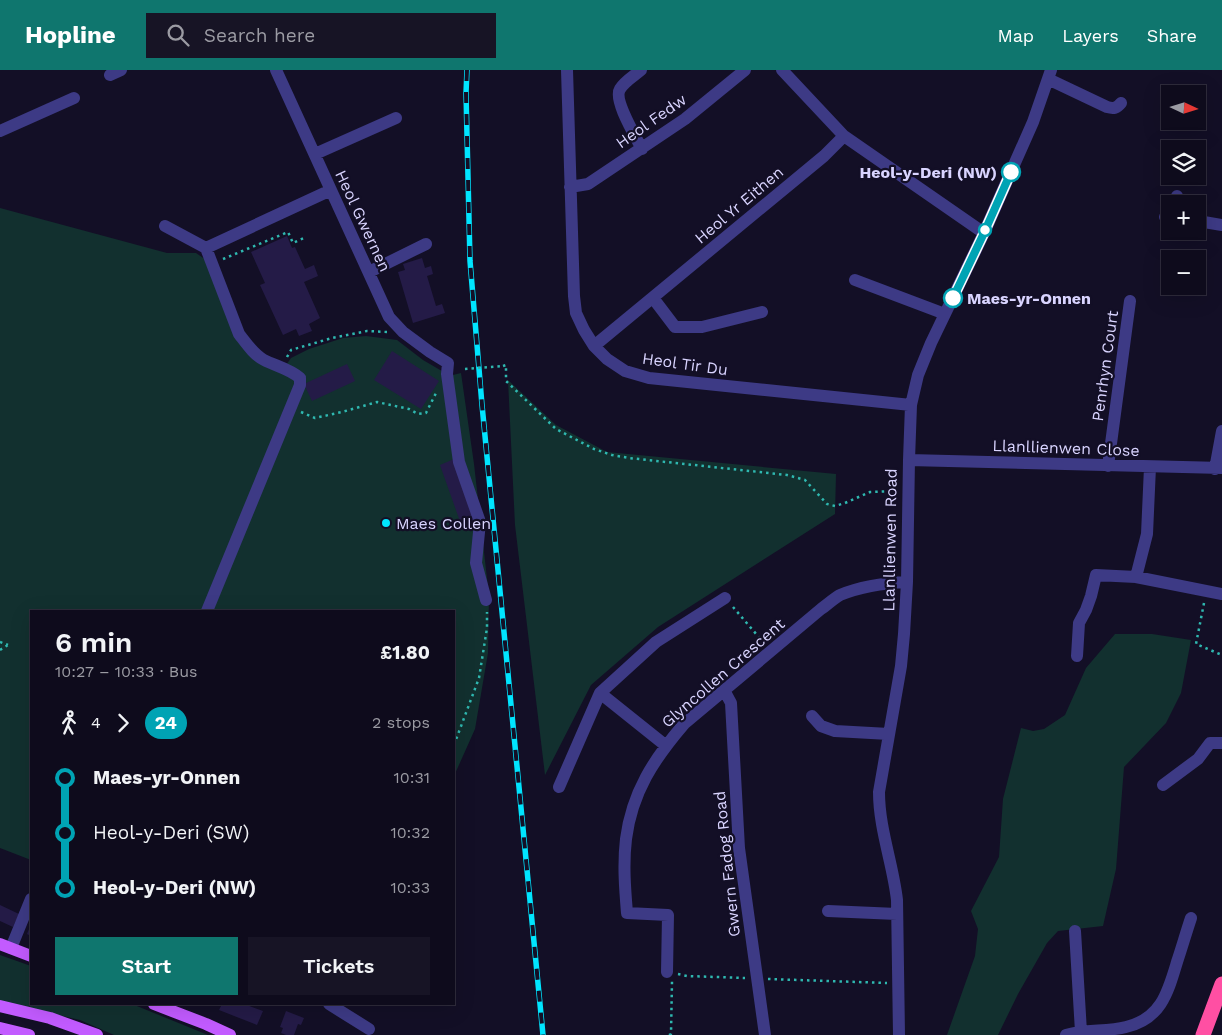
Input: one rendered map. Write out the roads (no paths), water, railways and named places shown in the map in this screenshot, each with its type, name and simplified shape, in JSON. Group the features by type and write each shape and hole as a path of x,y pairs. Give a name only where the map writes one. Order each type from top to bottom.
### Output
{"highway":[{"path":"1203,1035 1222,984"}],"main road":[{"path":"5,946 30,956"},
{"path":"157,1005 230,1035"},
{"path":"0,1006 50,1018 97,1035"},
{"path":"0,1028 29,1035"}],"street":[{"name":"Heol Gwernen","path":"276,70 389,317 403,332 430,352 448,369 459,462 480,522 476,564 486,600"},
{"name":"Heol Tir Du","path":"567,70 576,313 594,346 607,359 625,371 649,378 911,405"},
{"path":"641,70 619,92 619,97 625,115 642,148"},
{"name":"Heol Fedw","path":"570,186 588,184 685,119 745,70"},
{"path":"782,70 844,136 984,233"},
{"path":"1049,74 1107,107 1117,107 1121,102"},
{"name":"Llanllienwen Road","path":"899,1035 897,914 894,880 879,810 879,792 904,634 911,405 918,376 931,343 984,233 1033,122 1049,74"},
{"path":"0,131 74,98"},
{"path":"315,154 396,118"},
{"name":"Heol Yr Eithen","path":"594,346 824,156 844,136"},
{"path":"206,248 331,190"},
{"path":"1206,223 1222,225"},
{"path":"165,226 206,248 239,334 252,350 262,359 284,368 300,378 300,385 291,408 207,610"},
{"path":"369,272 426,244"},
{"path":"855,280 945,314"},
{"path":"653,298 675,327 702,327 762,312"},
{"name":"Penrhyn Court","path":"1108,466 1131,301"},
{"path":"1219,468 1222,431"},
{"name":"Llanllienwen Close","path":"909,460 1219,468"},
{"path":"1136,577 1147,534 1150,467"},
{"path":"1077,656 1079,623 1092,596 1096,575 1136,577 1222,594"},
{"name":"Glyncollen Crescent","path":"667,972 668,915 627,913 624,866 626,840 630,817 648,772 665,745 684,724 838,596 859,588 884,583 907,582"},
{"path":"559,786 600,693 656,642 725,598"},
{"name":"Gwern Fadog Road","path":"724,690 731,704 739,848 765,1035"},
{"path":"600,693 665,745"},
{"path":"812,716 821,726 835,731 889,734"},
{"path":"1164,785 1216,743"},
{"path":"5,946 30,901"},
{"path":"828,910 897,914"},
{"path":"1066,1035 1127,1027 1142,1022 1153,1014 1162,1003 1169,989 1191,918"},
{"path":"1075,931 1081,1032"},
{"path":"331,1005 367,1032 376,1018"}],"railway":[{"path":"467,70 470,261 482,405 543,1035"}],"place":[{"name":"Heol-y-Deri (NW)","path":"1011,172"},
{"name":"Maes-yr-Onnen","path":"953,298"},
{"name":"Maes Collen","path":"386,523"}]}
